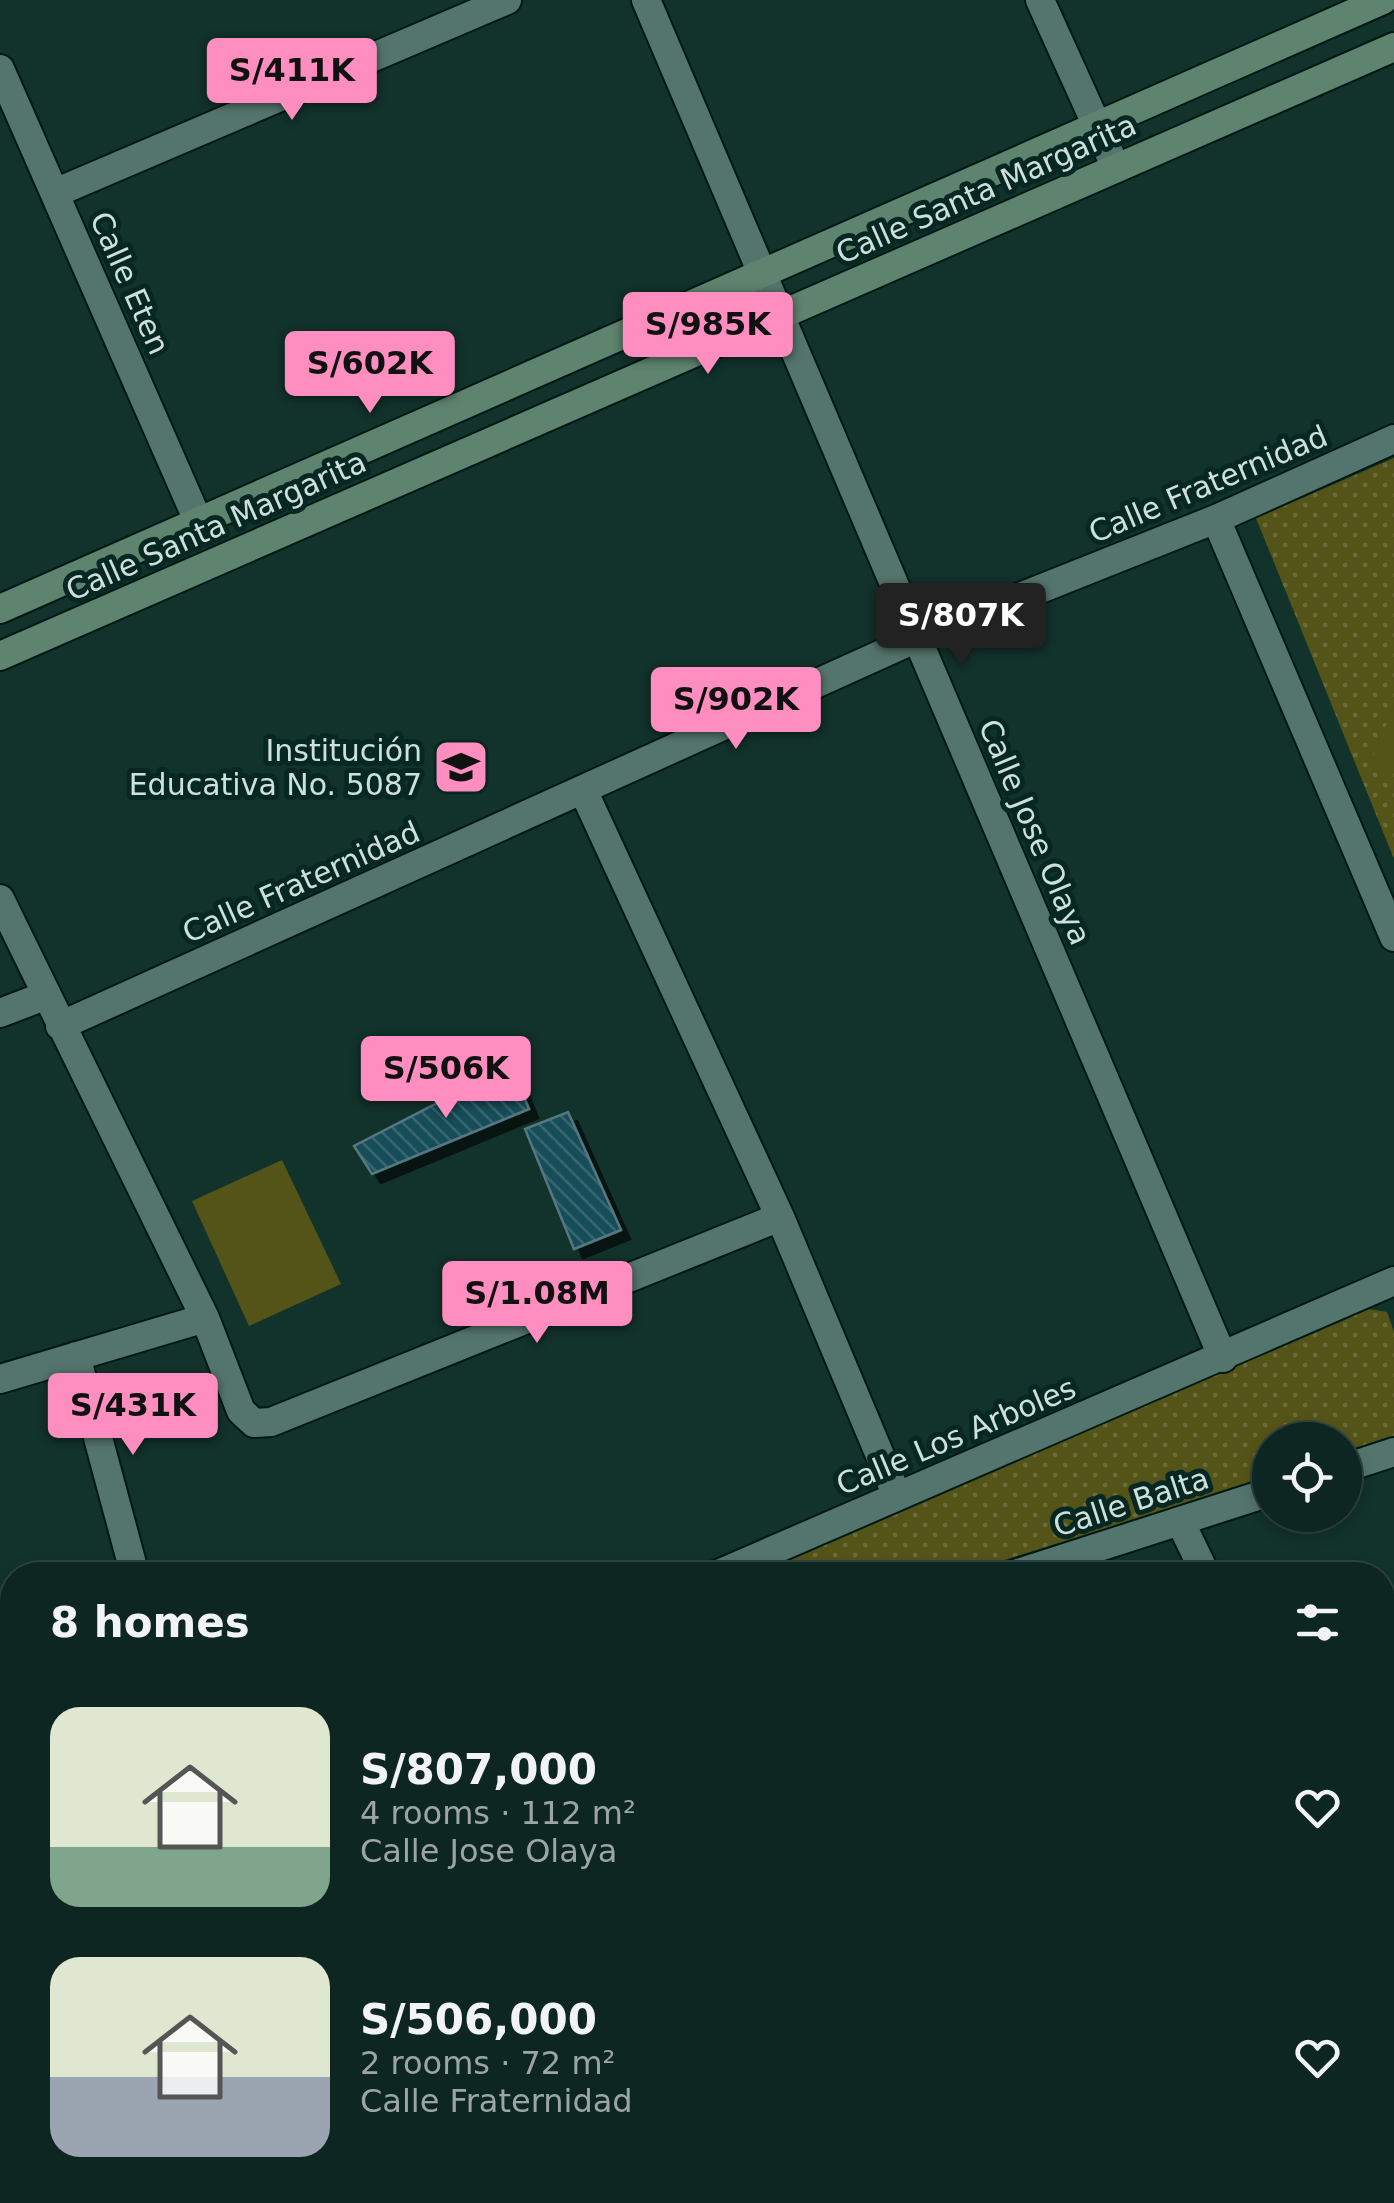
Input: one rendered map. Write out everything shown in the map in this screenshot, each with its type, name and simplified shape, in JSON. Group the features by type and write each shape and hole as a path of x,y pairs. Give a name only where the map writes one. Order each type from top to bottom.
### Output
{"main road":[{"name":"Calle Santa Margarita","path":"0,609 763,275 1096,123 1384,0"},
{"name":"Calle Santa Margarita","path":"0,656 1394,47"}],"street":[{"path":"55,193 507,0"},
{"name":"Calle Jose Olaya","path":"646,0 1223,1358"},
{"path":"1040,0 1116,168"},
{"name":"Calle Eten","path":"0,70 199,523"},
{"name":"Calle Fraternidad","path":"60,1026 917,638 1216,519 1394,439"},
{"path":"1216,519 1394,936"},
{"path":"582,790 780,1217 897,1496"},
{"path":"0,899 204,1318 241,1411 254,1423 272,1422 780,1217"},
{"path":"0,1012 47,995"},
{"name":"Calle Los Arboles","path":"746,1562 1393,1285"},
{"path":"0,1379 204,1318"},
{"path":"76,1356 131,1562"},
{"path":"1362,1462 1394,1452"},
{"name":"Calle Balta","path":"1052,1562 1252,1498"},
{"path":"1180,1520 1200,1562"}],"shaded area":[{"path":"1394,458 1394,859 1256,518"},
{"path":"1394,705 1394,773 1370,763"},
{"path":"282,1160 341,1284 249,1326 192,1201"},
{"path":"1357,1307 1387,1312 1394,1332 1394,1439 1362,1449 1362,1422 1252,1422 1252,1483 998,1562 783,1562"}],"building":[{"path":"511,1065 529,1109 372,1174 354,1146"},
{"path":"568,1112 621,1230 574,1249 525,1129"}],"place":[{"name":"Institución Educativa No. 5087","path":"461,767"}]}
